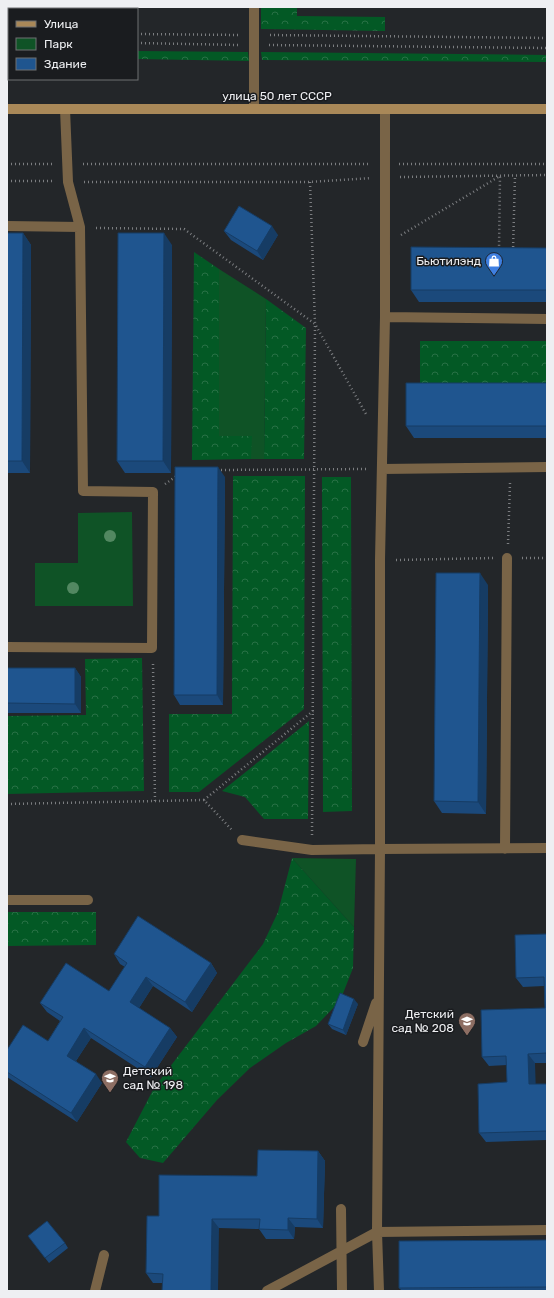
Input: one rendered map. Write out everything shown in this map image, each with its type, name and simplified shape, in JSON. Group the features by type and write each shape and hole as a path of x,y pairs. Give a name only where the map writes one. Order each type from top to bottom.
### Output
{"main road":[{"name":"улица 50 лет СССР","path":"7,109 547,109"}],"lane":[{"path":"254,7 254,109"},
{"path":"7,647 152,648 154,492 83,491 80,228 68,182 65,109"},
{"path":"379,1291 377,1232 380,849 380,560 386,164 385,109"},
{"path":"7,226 80,228"},
{"path":"384,317 547,319"},
{"path":"382,469 547,467"},
{"path":"505,848 507,558"},
{"path":"242,840 312,850 547,848"},
{"path":"7,900 88,900"},
{"path":"363,1042 379,994"},
{"path":"341,1209 342,1291"},
{"path":"266,1291 342,1252 377,1232 547,1230"},
{"path":"95,1291 104,1254"}],"path":[{"path":"138,34 254,40 547,48"},
{"path":"138,43 254,40 547,38"},
{"path":"7,164 547,164"},
{"path":"513,251 516,175"},
{"path":"7,181 310,182 385,177 547,175"},
{"path":"385,245 500,176"},
{"path":"499,250 500,176"},
{"path":"310,182 315,324 312,850"},
{"path":"80,228 184,229 315,324 367,416"},
{"path":"507,558 511,467"},
{"path":"214,470 382,469"},
{"path":"154,492 179,474"},
{"path":"380,560 547,558"},
{"path":"152,648 155,801"},
{"path":"7,804 204,800 313,711"},
{"path":"204,800 242,840"}],"green space":[{"path":"261,7 297,7 297,16 385,17 385,31 261,29"},
{"path":"138,51 248,52 249,61 138,59"},
{"path":"261,52 547,55 547,62 262,60"},
{"path":"194,252 219,269 219,436 252,436 251,459 192,460"},
{"path":"219,269 266,299 264,459 251,459 251,436 219,436"},
{"path":"266,299 306,328 304,459 264,459"},
{"path":"420,341 547,341 547,383 420,384"},
{"path":"233,476 305,476 304,709 199,792 169,792 169,714 232,714"},
{"path":"322,477 351,477 352,811 323,812"},
{"path":"132,512 133,606 35,606 35,563 78,563 78,513"},
{"path":"142,658 144,791 7,794 7,716 86,715 85,659"},
{"path":"309,721 308,819 264,819 245,797 222,791"},
{"path":"292,858 356,859 354,927"},
{"path":"292,858 354,927 353,968 340,1001 316,1026 286,1043 250,1068 217,1100 163,1163 140,1158 126,1142 154,1088 263,944 278,912"},
{"path":"7,912 96,912 96,945 7,946"}],"building":[{"path":"239,206 272,226 257,251 224,231"},
{"path":"7,233 23,233 22,461 7,461"},
{"path":"118,233 164,233 163,461 117,461"},
{"path":"411,247 547,248 547,290 411,290"},
{"path":"406,383 547,383 547,426 406,426"},
{"path":"175,467 218,467 217,695 174,695"},
{"path":"436,573 480,573 478,802 434,801"},
{"path":"7,668 75,668 75,704 7,703"},
{"path":"138,916 211,963 185,1002 146,977 130,1002 170,1028 145,1067 84,1028 67,1056 96,1074 71,1113 7,1072 7,1050 23,1025 48,1041 63,1017 40,1003 66,963 109,991 127,963 114,954"},
{"path":"547,934 547,1053 528,1054 529,1084 547,1084 547,1131 479,1133 478,1084 507,1082 506,1056 482,1057 481,1010 545,1008 544,977 516,978 515,935"},
{"path":"340,993 354,999 343,1030 328,1024"},
{"path":"258,1150 318,1151 317,1219 288,1218 288,1230 259,1229 260,1219 212,1219 211,1291 162,1291 163,1274 146,1273 147,1216 159,1216 159,1175 257,1176"},
{"path":"47,1221 65,1243 45,1258 28,1236"},
{"path":"547,1240 547,1287 399,1288 399,1241"}],"place":[{"name":"Бьютилэнд","path":"494,276"},
{"name":"Детский сад № 208","path":"467,1036"},
{"name":"Детский сад № 198","path":"110,1093"}]}
